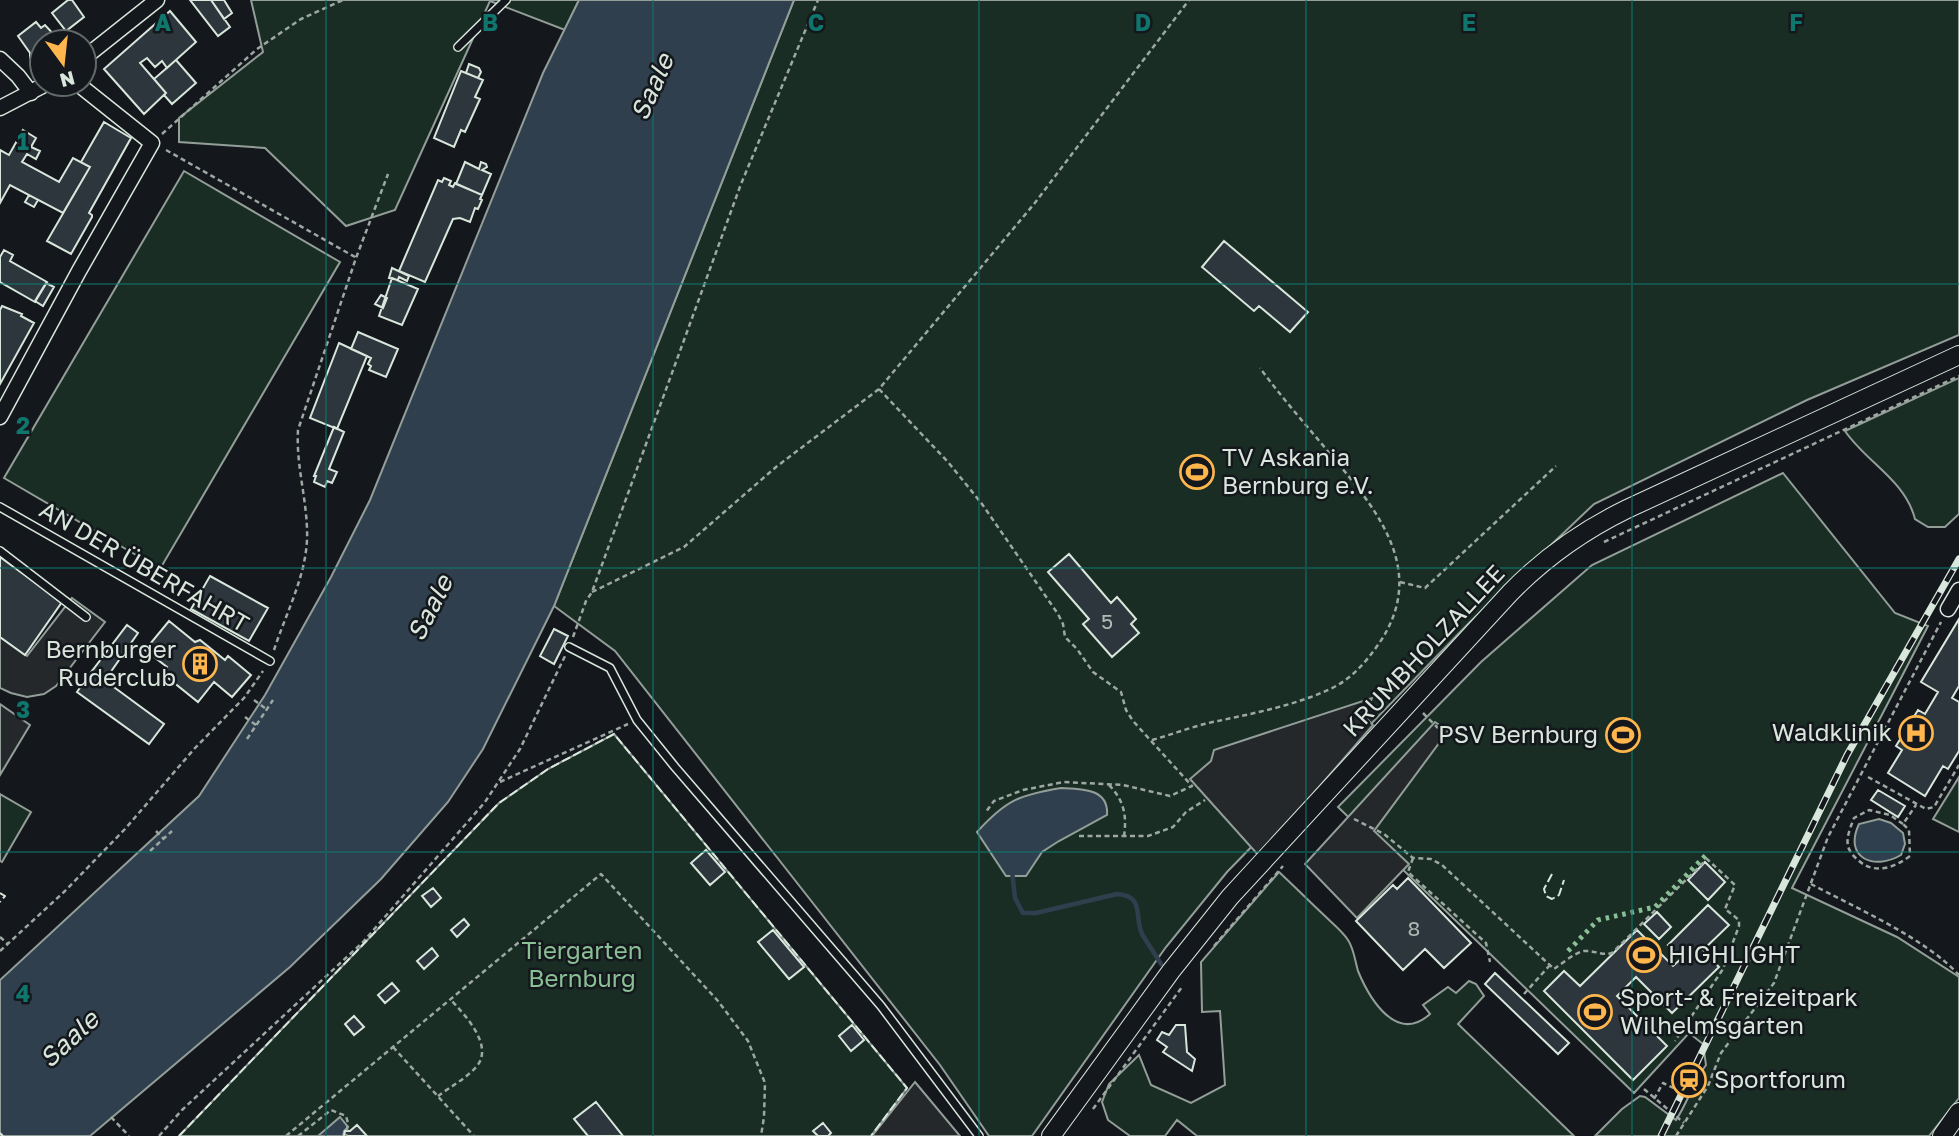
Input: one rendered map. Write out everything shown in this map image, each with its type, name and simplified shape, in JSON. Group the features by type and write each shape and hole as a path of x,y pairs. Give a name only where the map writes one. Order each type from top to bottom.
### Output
{"street":[{"path":"98,47 157,0"},
{"path":"0,59 28,89"},
{"path":"0,108 28,94"},
{"path":"0,417 152,143 96,98"},
{"name":"KRUMBHOLZALLEE","path":"1051,1136 1171,971 1230,897 1510,593 1545,560 1574,538 1617,514 1959,355"},
{"path":"1948,609 1959,590"},
{"path":"1942,1136 1959,1112"}],"lane":[{"path":"458,47 506,0"},
{"name":"AN DER ÜBERFAHRT","path":"0,507 270,661"},
{"path":"0,551 86,617"},
{"path":"569,648 610,668 638,720 684,778 881,1006 979,1136"}],"path":[{"path":"343,0 301,19 257,49 152,143 356,258"},
{"path":"159,1136 182,1110 363,942 485,802 520,750 569,648 586,601 593,592 741,184 818,0"},
{"path":"593,592 684,547 776,467 879,389 1034,204 1189,0"},
{"path":"0,951 65,891 125,829 195,748 244,698 270,661 304,566 307,529 297,448 298,430 356,258 388,174"},
{"path":"1152,740 1218,720 1294,702 1330,689 1350,678 1363,666 1390,626 1400,582 1396,554 1368,499 1260,368"},
{"path":"1594,547 1959,376"},
{"path":"879,389 948,461 1058,614 1065,637 1093,672 1121,692 1126,710 1192,786 1170,796 1123,785 1064,782 1023,790 995,801 985,813"},
{"path":"1400,582 1425,588 1556,466"},
{"path":"1676,1136 1708,1086 1721,1052 1774,983 1828,837 1948,609"},
{"path":"254,700 267,709"},
{"path":"247,739 272,700"},
{"path":"1423,713 1438,728"},
{"path":"245,716 257,725"},
{"path":"497,783 638,720"},
{"path":"1868,777 1926,809 1934,807 1959,765"},
{"path":"1109,785 1124,807 1124,836"},
{"path":"1079,836 1148,836 1173,827 1186,813 1205,800"},
{"path":"1903,824 1916,805"},
{"path":"1869,810 1890,815 1903,824 1909,830 1910,856 1886,868 1865,866 1848,848 1849,830 1854,818 1869,810"},
{"path":"1354,819 1384,834 1413,858 1431,859 1442,864 1554,969 1579,952 1604,955 1612,953 1707,859 1734,885 1725,909 1739,920 1739,926 1723,969 1675,1041"},
{"path":"156,831 163,838"},
{"path":"150,850 172,831"},
{"path":"1413,858 1408,872 1486,943 1490,962"},
{"path":"1214,946 1286,863"},
{"path":"286,1136 601,874 718,1001 748,1041 765,1083 761,1136"},
{"path":"1811,884 1878,919 1947,961 1959,975"},
{"path":"0,937 8,944"},
{"path":"1524,994 1550,965"},
{"path":"1090,1114 1188,978"},
{"path":"438,1096 478,1064 482,1053 472,1025 450,1000"},
{"path":"393,1047 474,1136"},
{"path":"1654,1100 1663,1083 1678,1090"},
{"path":"1644,1089 1685,1123"},
{"path":"1668,1110 1671,1105"},
{"path":"298,1136 331,1110 346,1116 346,1136"},
{"path":"111,1117 129,1136"}],"green space":[{"path":"251,0 579,0 565,30 490,1 395,210 346,226 265,148 179,142 179,118 263,52"},
{"path":"794,0 1959,0 1959,335 1807,400 1594,504 1470,622 1227,872 1166,947 1032,1136 989,1136 940,1065 615,651 554,606"},
{"path":"184,171 340,262 160,569 4,478"},
{"path":"1959,378 1959,514 1945,527 1928,527 1915,519 1903,493 1845,431"},
{"name":"PSV Bernburg","path":"1783,473 1895,613 1928,626 1792,888 1897,937 1959,977 1959,1098 1929,1136 1595,1136 1622,1109 1640,1096 1676,1120 1706,1065 1703,1044 1689,1033 1634,1093 1338,807 1481,662 1592,565"},
{"name":"Tiergarten Bernburg","path":"614,734 907,1088 871,1136 179,1136 499,803 548,769"},
{"path":"1959,777 1959,832 1933,819"},
{"path":"0,794 31,812 2,862 0,861"},
{"path":"1279,872 1346,937 1352,947 1358,971 1370,994 1386,1015 1396,1021 1407,1024 1418,1022 1430,1014 1423,1005 1448,987 1456,993 1469,981 1476,984 1484,996 1458,1024 1574,1136 1197,1136 1177,1120 1165,1136 1130,1136 1108,1120 1102,1102 1109,1084 1139,1055 1151,1085 1191,1103 1225,1085 1220,1011 1202,1012 1201,962"}],"shaded area":[{"path":"72,598 105,622 56,686 44,694 27,697 0,688 0,637 27,656"},
{"path":"1372,698 1365,717 1373,725 1259,856 1190,779 1211,761 1214,750"},
{"path":"0,704 30,725 0,775"},
{"path":"1435,722 1448,731 1374,831 1409,864 1357,918 1305,864"},
{"path":"915,1082 960,1136 872,1136"}],"water":[{"name":"Saale","path":"579,0 794,0 554,606 483,749 448,802 381,879 290,967 90,1136 0,1136 0,980 199,796 265,695 331,577 370,500 543,73"},
{"path":"1061,788 1085,790 1099,795 1106,806 1107,815 1042,852 1026,876 1006,876 977,832 996,813 1014,801 1034,793"},
{"path":"1879,819 1891,823 1903,833 1905,844 1901,855 1881,862 1864,858 1855,845 1859,824"},
{"path":"340,1117 348,1127 343,1136 318,1136"}],"building":[{"path":"68,0 72,0 84,17 70,28 64,28 52,13"},
{"path":"190,0 211,0 230,27 218,36"},
{"path":"211,0 224,0 232,13 224,19"},
{"path":"170,11 196,42 167,68 162,61 155,67 147,58 140,63 166,93 144,114 104,69"},
{"path":"36,22 41,28 28,28"},
{"path":"28,28 28,50 18,36"},
{"path":"176,60 196,83 172,104 154,79"},
{"path":"469,64 479,68 481,72 478,78 466,73"},
{"path":"461,71 483,80 475,97 480,99 465,132 461,130 454,147 434,138"},
{"path":"104,122 131,138 89,213 92,217 71,254 47,241 90,167 81,162"},
{"path":"23,130 36,138 31,147 40,151 36,159 27,154 22,162 59,182 73,158 90,167 63,213 10,185 0,203 0,150 9,155"},
{"path":"465,162 479,169 481,162 486,164 487,167 482,170 491,174 482,195 456,184"},
{"path":"444,178 451,181 449,185 453,187 455,183 482,195 482,200 478,209 475,208 470,222 460,218 453,219 425,282 399,271 438,180 442,182"},
{"path":"29,195 38,200 34,207 25,202"},
{"path":"1224,241 1308,312 1290,332 1259,306 1254,311 1202,267"},
{"path":"4,250 13,255 10,261 47,282 35,302 0,282 0,257"},
{"path":"392,268 409,276 407,281 399,277 398,280 389,278"},
{"path":"392,278 418,289 402,325 379,316"},
{"path":"46,283 54,287 43,306 35,301"},
{"path":"381,295 387,298 383,308 375,304"},
{"path":"2,306 22,314 21,316 34,323 0,384 0,310"},
{"path":"358,332 398,349 386,377 369,370 371,358 351,349"},
{"path":"339,343 367,356 337,429 310,418"},
{"path":"334,427 344,432 329,469 337,472 332,483 327,481 325,487 314,482 314,476"},
{"path":"1069,554 1111,603 1117,597 1136,619 1131,624 1139,633 1112,657 1083,624 1089,619 1048,572"},
{"path":"0,557 62,602 25,655 0,637"},
{"path":"210,576 268,608 249,641 191,609"},
{"path":"1959,619 1959,686 1952,698 1959,702 1959,751 1948,769 1943,766 1925,796 1888,773 1902,750 1896,746 1918,710 1925,714 1938,692 1921,682"},
{"name":"Bernburger Ruderclub","path":"169,621 195,642 200,640 225,660 228,656 251,675 232,697 214,682 198,702 162,673 167,667 145,650"},
{"path":"127,625 138,633 105,680 92,671"},
{"path":"554,629 568,636 554,664 540,656"},
{"path":"92,671 164,724 149,744 77,692"},
{"path":"1878,790 1905,806 1898,817 1871,800"},
{"path":"706,850 725,872 710,885 691,863"},
{"path":"1705,862 1725,882 1708,900 1688,880"},
{"path":"1408,878 1471,943 1444,968 1425,949 1403,970 1356,921 1393,885 1397,889"},
{"path":"433,888 441,898 431,907 422,896"},
{"path":"1708,905 1729,925 1703,950 1719,967 1672,1013 1636,977 1617,996 1667,1046 1633,1080 1544,991 1564,971 1580,986 1637,930 1673,966 1682,958 1668,945"},
{"path":"1657,912 1671,927 1659,939 1644,924"},
{"path":"464,919 469,925 457,937 451,930"},
{"path":"773,930 804,967 789,979 758,942"},
{"path":"432,948 438,956 424,969 417,961"},
{"path":"1495,973 1569,1043 1558,1054 1485,984"},
{"path":"392,983 399,991 385,1003 378,995"},
{"path":"354,1016 364,1027 354,1035 345,1024"},
{"path":"852,1025 864,1040 851,1051 839,1036"},
{"path":"1176,1025 1185,1025 1187,1052 1195,1059 1192,1071 1163,1052 1167,1047 1157,1040 1162,1032 1169,1035"},
{"path":"596,1102 623,1136 588,1136 574,1119"},
{"path":"823,1123 831,1133 828,1136 818,1136 813,1131"},
{"path":"357,1125 367,1136 344,1136 345,1131 350,1131"}],"waterway":[{"path":"1012,871 1015,898 1023,913 1036,913 1117,894 1132,899 1137,908 1142,934 1161,964"}],"ferry route":[{"path":"0,1133 3,1136"}],"railway":[{"path":"1661,1136 1847,755 1959,559"}],"hedge":[{"path":"1568,951 1598,920 1655,907 1708,853"}],"fence":[{"path":"179,1136 499,803 548,769 614,734 907,1088 871,1136"},
{"path":"1552,874 1544,889 1546,896 1552,899 1559,895 1564,880"},
{"path":"0,893 5,896 0,902"}],"place":[{"name":"TV Askania Bernburg e.V.","path":"1197,472"},
{"name":"Bernburger Ruderclub","path":"200,664"},
{"name":"Waldklinik","path":"1916,733"},
{"name":"PSV Bernburg","path":"1623,735"},
{"name":"HIGHLIGHT","path":"1644,955"},
{"name":"Sport- & Freizeitpark Wilhelmsgarten","path":"1595,1012"},
{"name":"Sportforum","path":"1689,1080"}]}
